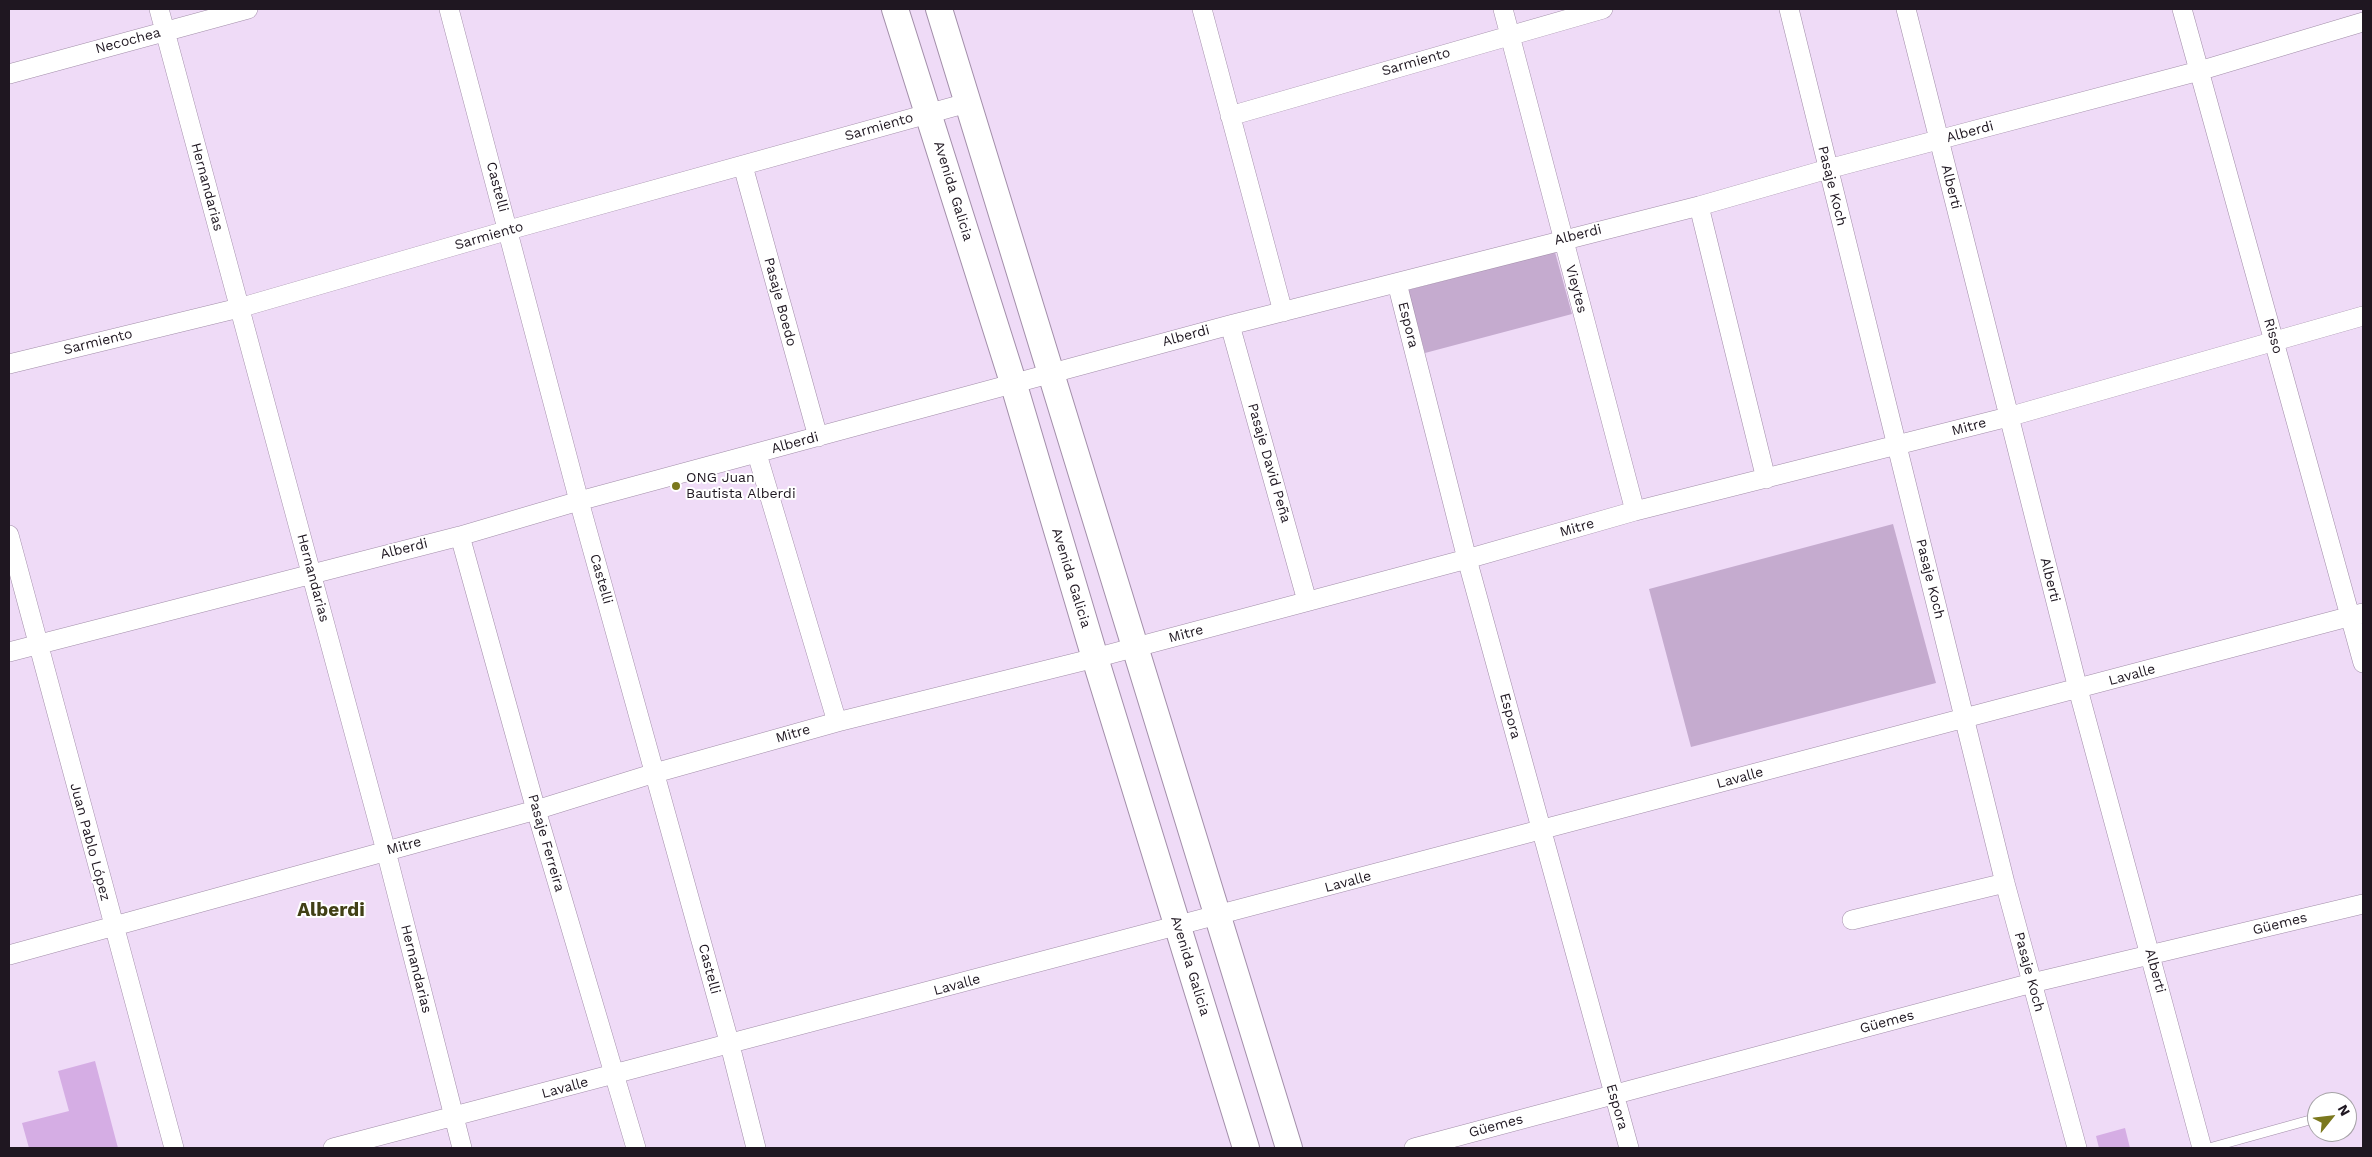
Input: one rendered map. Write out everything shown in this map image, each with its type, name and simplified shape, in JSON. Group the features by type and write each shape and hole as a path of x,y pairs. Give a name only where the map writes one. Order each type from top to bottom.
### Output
{"main road":[{"name":"Avenida Galicia","path":"895,9 1013,382 1095,658 1246,1148"},
{"path":"939,9 1289,1148"}],"street":[{"name":"Hernandarias","path":"159,9 312,572 462,1148"},
{"name":"Necochea","path":"9,74 248,9"},
{"name":"Castelli","path":"449,9 509,230 579,501 730,1045 756,1148"},
{"path":"1202,9 1282,312"},
{"name":"Vieytes","path":"1503,9 1635,511"},
{"name":"Sarmiento","path":"1230,116 1603,9"},
{"name":"Pasaje Koch","path":"1789,9 2005,883 2077,1148"},
{"name":"Alberti","path":"1906,9 2078,689 2202,1148"},
{"name":"Risso","path":"2182,9 2274,341 2357,615 2363,663"},
{"name":"Alberdi","path":"9,652 312,572 460,536 579,501 1230,324 1699,206 1828,169 2199,71 2363,22"},
{"name":"Sarmiento","path":"9,364 239,308 509,230 967,103"},
{"name":"Pasaje Boedo","path":"743,166 818,437"},
{"path":"1699,206 1766,479"},
{"name":"Espora","path":"1397,283 1467,559 1629,1148"},
{"name":"Mitre","path":"9,955 113,928 536,810 655,773 837,722 1135,648 1307,600 1467,559 1635,511 2008,417 2363,316"},
{"name":"Pasaje David Peña","path":"1230,324 1307,600"},
{"path":"757,454 837,722"},
{"name":"Juan Pablo López","path":"9,535 113,928 174,1148"},
{"name":"Pasaje Ferreira","path":"460,536 536,810 636,1148"},
{"name":"Lavalle","path":"337,1148 2357,615"},
{"path":"1852,920 2005,883"},
{"name":"Güemes","path":"1414,1148 2032,983 2363,904"}],"lane":[{"path":"2209,1148 2307,1121"}],"shaded area":[{"path":"1555,252 1572,314 1425,353 1408,290"},
{"path":"1893,524 1936,683 1691,747 1649,589"}],"building":[{"path":"95,1061 118,1148 29,1148 22,1123 69,1111 58,1071"},
{"path":"2125,1128 2130,1148 2099,1148 2096,1136"}],"place":[{"name":"ONG Juan Bautista Alberdi","path":"676,486"}],"district":[{"name":"Alberdi","path":"331,910"}]}
